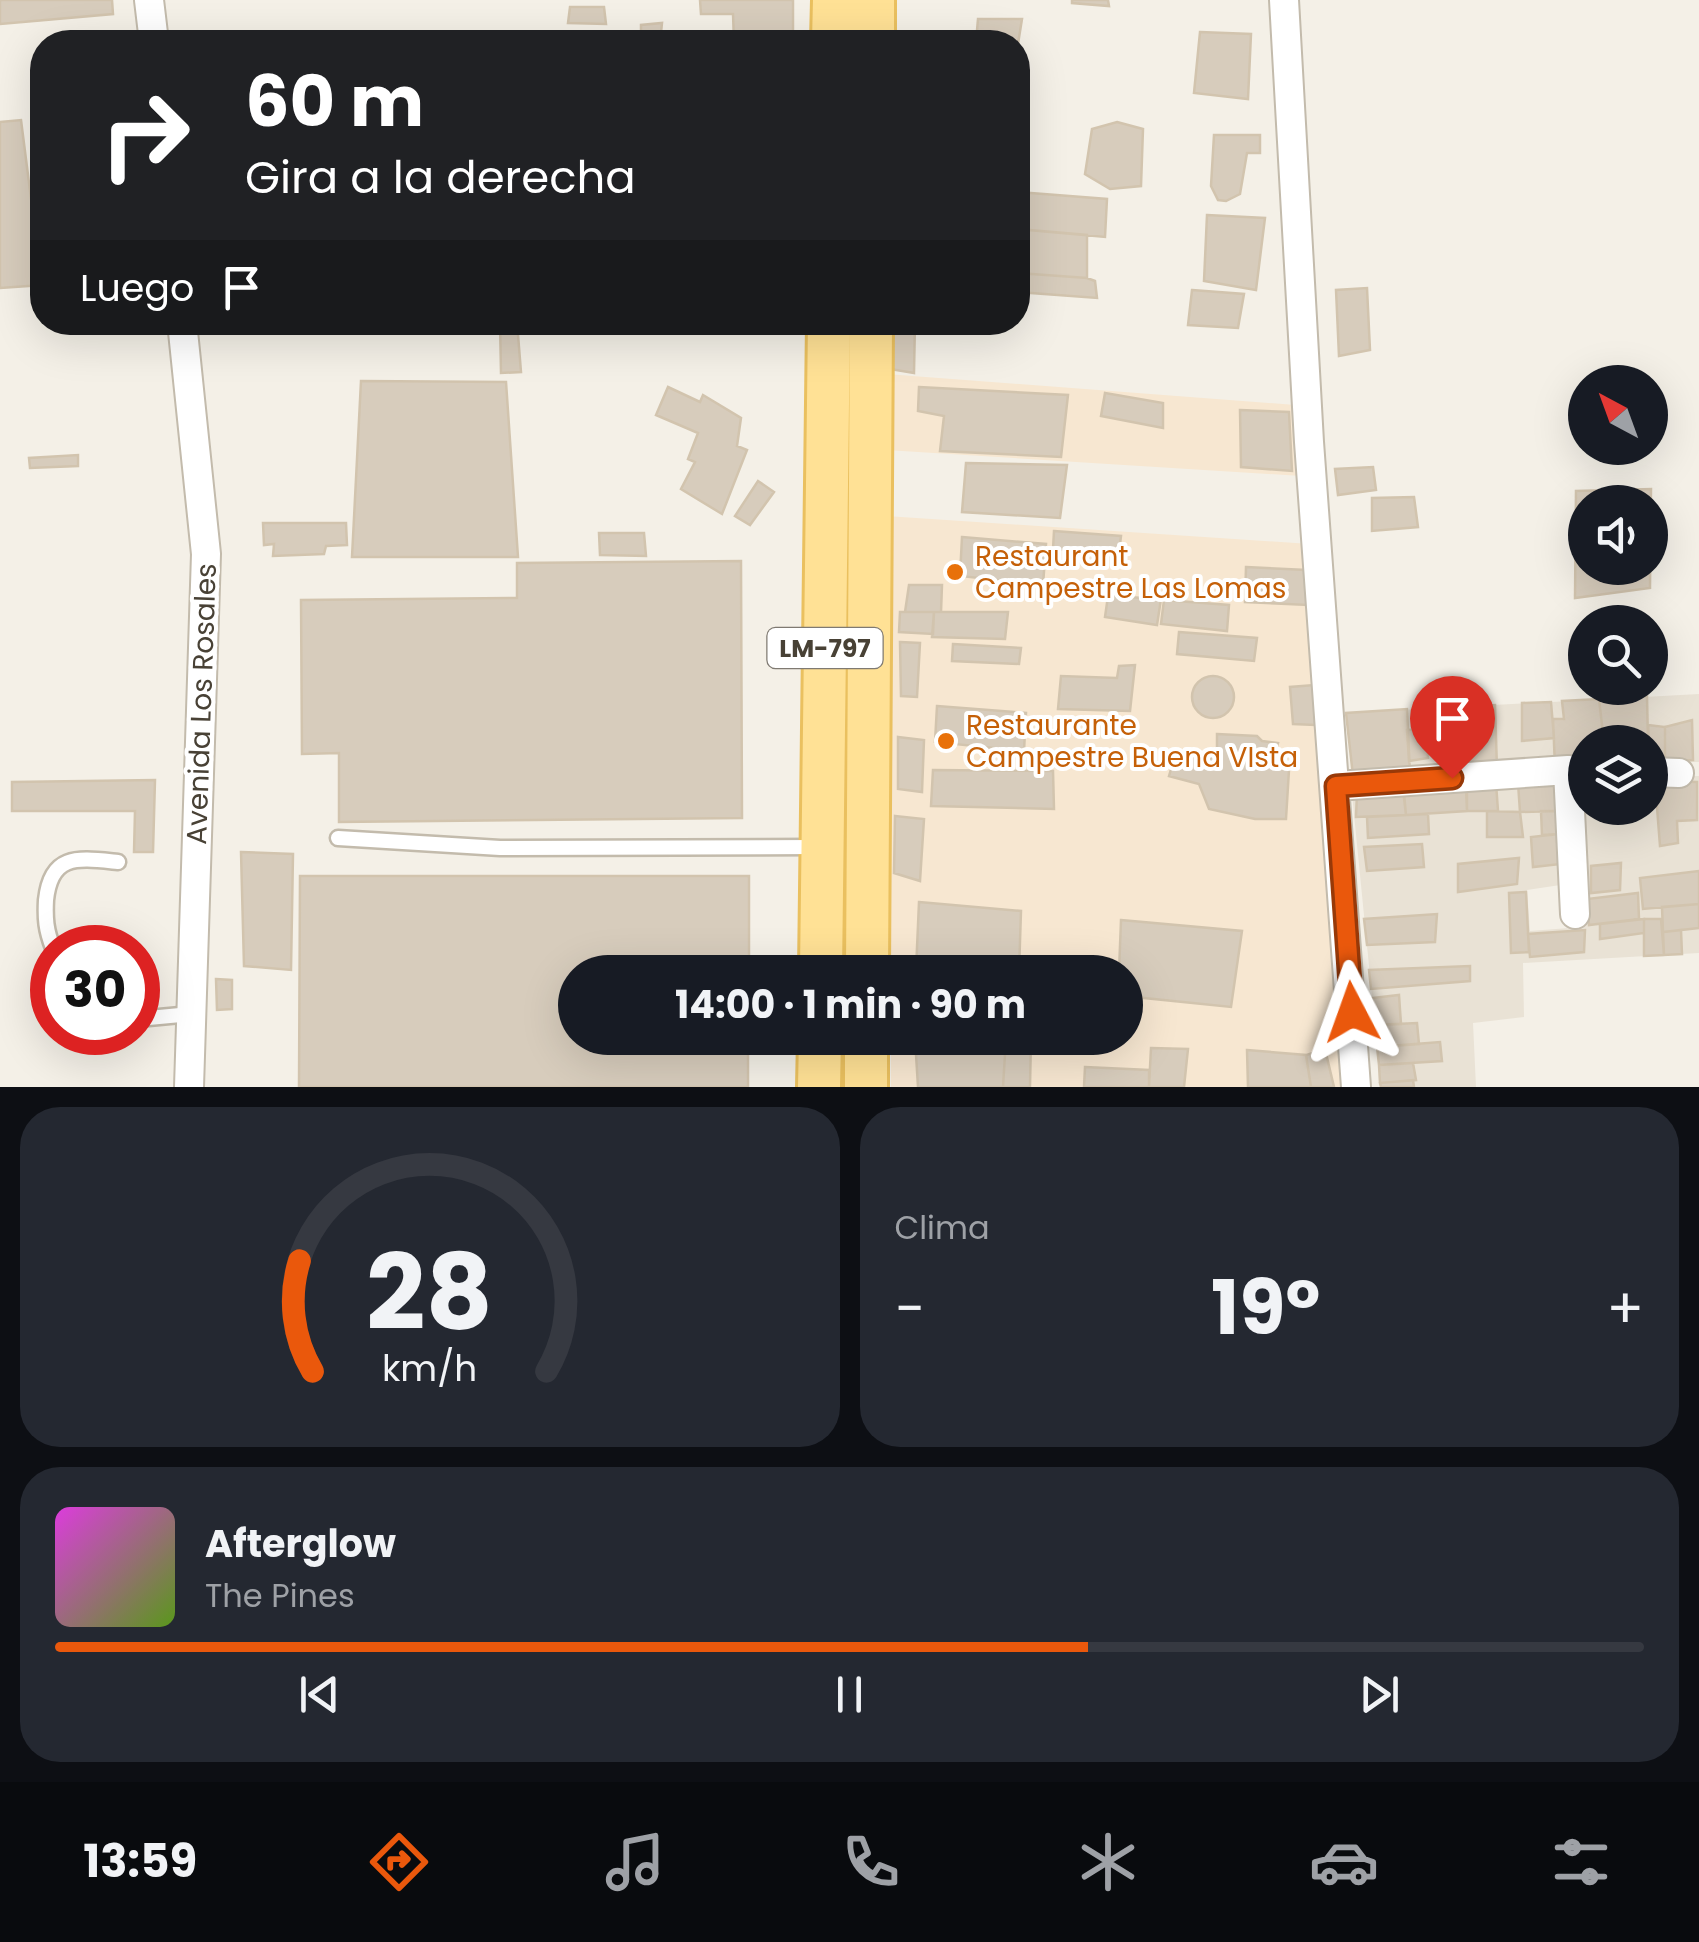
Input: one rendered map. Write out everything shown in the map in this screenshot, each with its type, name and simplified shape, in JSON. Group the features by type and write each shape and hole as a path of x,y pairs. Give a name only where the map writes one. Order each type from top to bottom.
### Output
{"main road":[{"path":"833,30 834,0"},
{"path":"873,30 874,0"},
{"name":"LM-797","path":"821,955 828,335"},
{"name":"LM-797","path":"867,955 871,335"},
{"path":"819,1087 820,1055"},
{"path":"866,1055 866,1087"}],"street":[{"path":"150,0 153,30"},
{"path":"1284,0 1309,442 1356,1087"},
{"name":"Avenida Los Rosales","path":"183,335 206,554 188,1087"},
{"path":"1336,786 1568,772"},
{"path":"1668,772 1680,772"},
{"path":"1575,914 1576,825"}],"lane":[{"path":"338,838 500,848 822,847"},
{"path":"44,925 49,878 54,870 80,861 118,862"},
{"path":"160,1017 191,1014"}],"shaded area":[{"path":"886,374 1295,405 1301,476 886,450"},
{"path":"886,516 1310,544 1346,1087 891,1087 891,1055 1143,1055 1143,955 890,955"},
{"path":"1699,694 1699,762 1668,762 1668,725 1568,725 1568,766 1353,776 1346,713 1568,701 1568,705 1668,705 1668,696"},
{"path":"1699,776 1699,953 1523,963 1524,1017 1473,1023 1476,1087 1381,1087 1352,794 1560,777 1567,884 1527,890 1530,931 1582,927 1576,825 1668,825 1668,777"}],"building":[{"path":"0,0 112,0 113,14 0,24"},
{"path":"700,0 793,0 793,30 734,30 733,14 701,14"},
{"path":"1108,0 1109,6 1072,3"},
{"path":"570,7 604,7 606,24 568,23"},
{"path":"978,19 1022,19 1020,30 977,30"},
{"path":"662,23 661,30 641,30 641,25"},
{"path":"1200,32 1251,34 1248,99 1194,93"},
{"path":"21,120 30,191 30,286 0,288 0,122"},
{"path":"1117,122 1143,129 1141,186 1110,189 1085,174 1092,129"},
{"path":"1214,135 1260,135 1260,153 1247,153 1240,194 1226,201 1218,200 1211,186"},
{"path":"1030,193 1107,199 1105,237 1030,230"},
{"path":"1207,215 1265,218 1256,290 1204,281"},
{"path":"1030,230 1087,235 1087,278 1030,274"},
{"path":"1030,274 1087,278 1095,281 1097,298 1030,293"},
{"path":"1367,288 1370,350 1339,356 1336,290"},
{"path":"1192,290 1244,294 1238,328 1188,325"},
{"path":"500,335 518,335 521,372 501,373"},
{"path":"892,335 915,335 914,373 890,369"},
{"path":"361,381 506,382 518,557 352,557"},
{"path":"668,387 700,402 703,395 741,418 737,446 747,450 722,514 681,489 695,462 688,459 698,433 656,415"},
{"path":"919,387 1068,395 1061,457 940,451 944,416 918,411"},
{"path":"1105,393 1163,403 1163,428 1101,416"},
{"path":"1240,410 1289,412 1292,471 1241,467"},
{"path":"78,455 78,466 30,468 29,458"},
{"path":"966,463 1067,465 1060,518 962,512"},
{"path":"1373,467 1376,490 1338,495 1335,469"},
{"path":"758,481 774,492 750,525 735,516"},
{"path":"1414,497 1418,527 1372,531 1372,498"},
{"path":"263,523 346,523 347,545 326,546 324,554 273,556 274,544 264,545"},
{"path":"1054,531 1121,536 1119,553 1053,549"},
{"path":"599,533 644,533 646,556 600,555"},
{"path":"962,537 1046,544 1043,585 960,576"},
{"path":"741,561 742,818 339,822 339,753 302,754 301,600 517,598 517,563"},
{"path":"1246,567 1306,570 1308,605 1245,602"},
{"path":"909,585 942,585 941,612 905,612"},
{"path":"1575,585 1650,585 1650,588 1575,598"},
{"path":"1108,596 1161,599 1157,625 1105,617"},
{"path":"1164,600 1229,605 1227,631 1161,624"},
{"path":"900,612 934,612 933,634 899,632"},
{"path":"934,612 1008,612 1005,639 932,637"},
{"path":"1179,632 1257,638 1254,661 1177,654"},
{"path":"900,642 920,643 917,697 901,696"},
{"path":"953,644 1021,648 1019,664 952,661"},
{"path":"1135,665 1130,711 1058,709 1061,676 1117,678 1119,666"},
{"path":"1213,676 1228,682 1234,697 1228,712 1213,718 1198,712 1192,697 1198,682"},
{"path":"1314,685 1315,725 1293,724 1290,687"},
{"path":"1562,701 1568,701 1568,705 1600,705 1602,725 1568,725 1568,766 1555,767 1553,719 1564,719"},
{"path":"1551,702 1554,738 1522,741 1522,703"},
{"path":"1495,705 1497,769 1468,771 1465,707"},
{"path":"1600,705 1647,705 1648,725 1602,725"},
{"path":"937,706 1026,713 1024,751 935,742"},
{"path":"1407,709 1410,774 1353,776 1346,713"},
{"path":"1692,720 1693,760 1668,761 1668,726"},
{"path":"1427,729 1428,758 1409,761 1407,730"},
{"path":"1217,734 1257,736 1262,741 1278,743 1275,753 1283,752 1289,770 1286,819 1255,819 1209,809 1199,784 1169,776 1174,759 1191,755 1209,760 1217,748"},
{"path":"898,737 924,740 922,792 898,789"},
{"path":"933,770 1053,771 1054,809 931,806"},
{"path":"155,780 153,852 134,852 135,811 12,811 12,782"},
{"path":"1554,780 1556,811 1520,812 1518,783"},
{"path":"1668,781 1697,782 1697,820 1677,821 1678,843 1660,846 1658,825 1668,825"},
{"path":"1496,783 1498,811 1467,811 1467,784"},
{"path":"1403,789 1406,815 1356,817 1357,793"},
{"path":"1466,789 1467,811 1406,815 1404,793"},
{"path":"1487,811 1520,812 1523,837 1487,837"},
{"path":"1541,811 1556,811 1559,834 1542,835"},
{"path":"1428,814 1429,834 1368,838 1367,817"},
{"path":"895,816 924,819 920,881 894,873"},
{"path":"1559,834 1561,864 1533,867 1531,837"},
{"path":"1422,844 1424,867 1367,871 1364,847"},
{"path":"241,852 293,854 291,970 244,966"},
{"path":"1519,858 1517,884 1458,892 1458,864"},
{"path":"1621,863 1620,890 1591,893 1591,866"},
{"path":"1699,871 1699,904 1643,909 1640,878"},
{"path":"300,876 749,876 749,955 558,955 558,1055 748,1055 748,1087 299,1087"},
{"path":"1526,892 1529,952 1511,953 1509,893"},
{"path":"1638,893 1639,919 1589,925 1587,899"},
{"path":"919,902 1021,911 1020,955 917,955"},
{"path":"1699,904 1699,928 1663,932 1662,907"},
{"path":"1437,914 1435,942 1367,945 1364,919"},
{"path":"1644,919 1644,933 1600,939 1600,924"},
{"path":"1644,919 1661,919 1664,955 1644,956"},
{"path":"1121,920 1242,931 1231,1007 1143,998 1143,955 1120,955"},
{"path":"1585,930 1584,952 1530,957 1528,934"},
{"path":"1681,930 1682,954 1664,955 1663,932"},
{"path":"1470,966 1470,981 1371,989 1369,970"},
{"path":"216,979 232,980 232,1009 217,1010"},
{"path":"1399,995 1401,1024 1375,1025 1372,998"},
{"path":"1417,1023 1419,1044 1377,1047 1375,1025"},
{"path":"1440,1042 1442,1061 1379,1065 1377,1047"},
{"path":"1151,1048 1188,1049 1184,1087 1149,1087"},
{"path":"1325,1049 1334,1087 1311,1087 1306,1055"},
{"path":"1247,1050 1306,1055 1311,1087 1248,1087"},
{"path":"916,1055 1005,1055 1003,1087 918,1087"},
{"path":"1005,1055 1031,1055 1030,1087 1003,1087"},
{"path":"1413,1063 1416,1080 1380,1083 1379,1065"},
{"path":"1085,1067 1149,1070 1149,1087 1084,1087"},
{"path":"1413,1080 1414,1087 1381,1087 1380,1083"}],"place":[{"name":"Restaurant Campestre Las Lomas","path":"955,572"},
{"name":"Restaurante Campestre Buena VIsta","path":"946,741"}],"route":[{"path":"1352,1012 1336,786 1452,778"}]}
